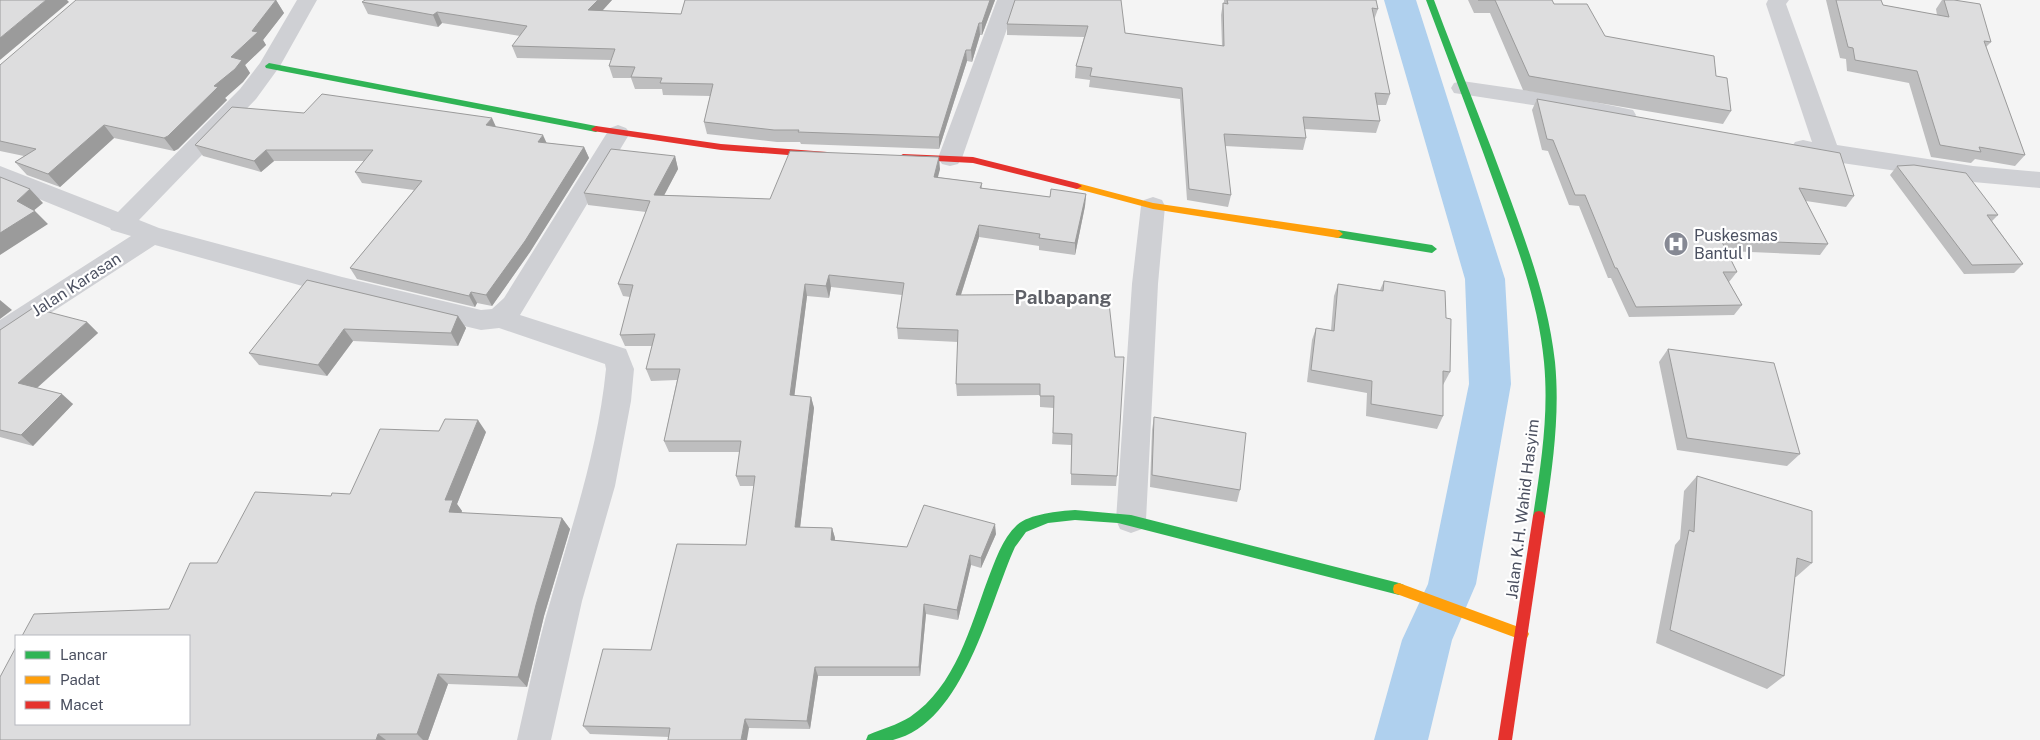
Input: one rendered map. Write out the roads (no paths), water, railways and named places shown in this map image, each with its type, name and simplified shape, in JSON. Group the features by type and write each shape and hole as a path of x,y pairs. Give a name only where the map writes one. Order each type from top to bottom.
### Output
{"street":[{"path":"120,224 248,94 269,66 307,0"},
{"path":"950,158 1007,0"},
{"name":"Jalan K.H. Wahid Hasyim","path":"1430,0 1462,88 1486,144 1533,278 1544,322 1551,384 1549,450 1505,740"},
{"path":"1779,0 1776,4 1828,153"},
{"path":"269,66 419,98 618,133 759,151 838,155"},
{"path":"1462,88 1565,103 1649,120"},
{"path":"499,318 513,305 618,133"},
{"path":"1781,144 1828,153 1973,174 2040,180"},
{"path":"893,157 950,158 1000,166 1153,206 1432,249"},
{"path":"0,174 120,224 152,235 258,266 457,315 481,320 499,318 616,357 620,369 617,401 600,486 566,601 534,740"},
{"path":"1131,520 1145,284 1153,206"},
{"name":"Jalan Karasan","path":"0,332 152,235"},
{"path":"873,740 898,731 920,718 941,696 956,675 1013,536 1022,528 1034,522 1059,516 1100,516 1131,520 1402,590 1522,634"}],"waterway":[{"path":"1400,0 1485,279 1490,384 1452,584 1427,640 1401,740"}],"place":[{"name":"Puskesmas Bantul I","path":"1676,244"}],"district":[{"name":"Palbapang","path":"1063,297"}]}
